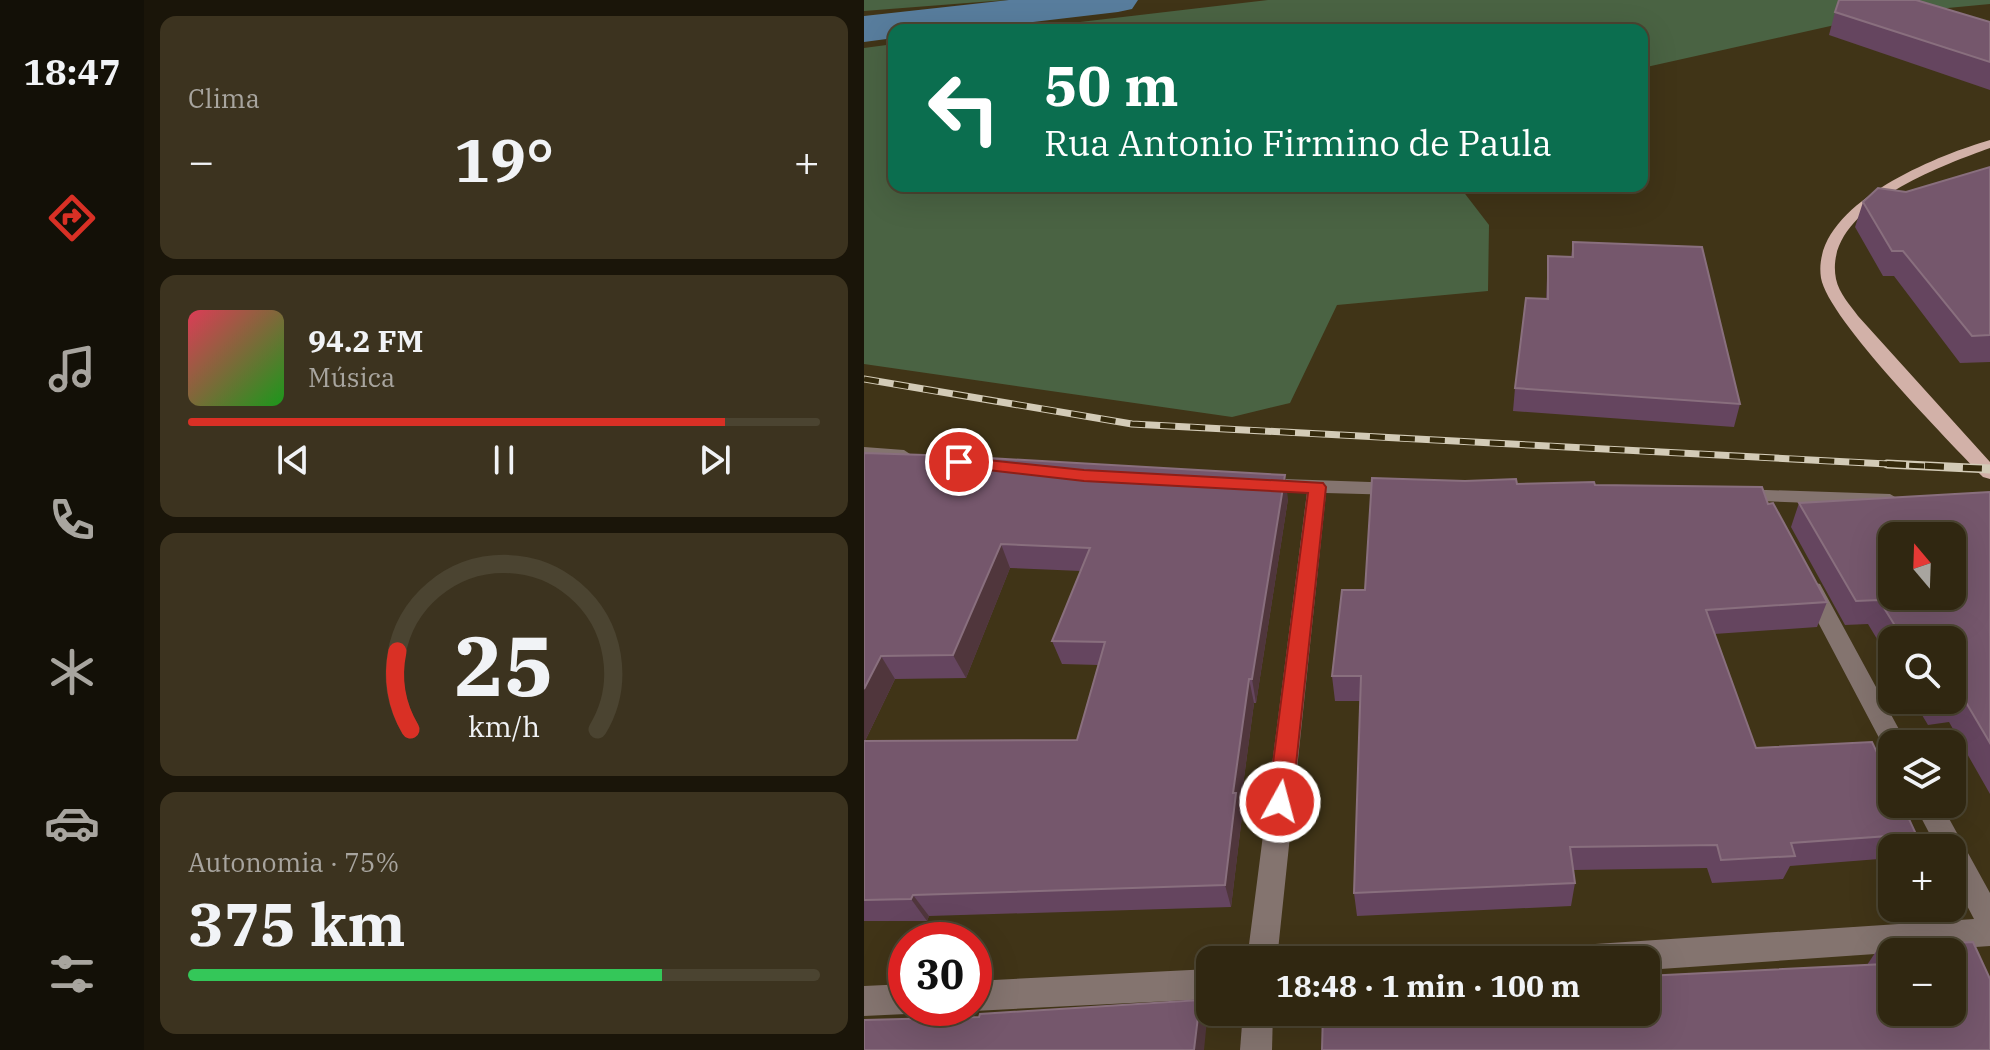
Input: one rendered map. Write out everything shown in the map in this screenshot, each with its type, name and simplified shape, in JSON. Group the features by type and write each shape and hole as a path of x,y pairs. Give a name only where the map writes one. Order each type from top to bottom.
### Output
{"main road":[{"path":"1990,144 1949,158 1873,199 1833,240 1829,282 1857,327 1990,473"}],"street":[{"path":"864,453 928,459"},
{"path":"1239,483 1412,489"},
{"path":"1264,946 1317,487"},
{"path":"1713,494 1913,501"},
{"path":"1760,495 1775,523"},
{"path":"1798,564 1887,730"},
{"path":"1966,877 1990,921"},
{"path":"1660,955 1990,932"},
{"path":"992,995 1196,985"},
{"path":"864,1001 888,1000"},
{"path":"1256,1050 1257,1026"}],"green space":[{"path":"864,0 1006,0 864,11"},
{"path":"1268,0 1990,0 1990,4 1884,14 1648,67 1648,24 1063,24"},
{"path":"888,45 888,192 1464,192 1489,225 1488,291 1337,305 1290,403 1232,417 864,364 864,48"}],"building":[{"path":"1839,0 1916,0 1990,22 1990,62 1835,12"},
{"path":"1990,167 1990,335 1972,336 1903,251 1892,251 1863,202 1878,188 1906,192"},
{"path":"1573,242 1702,247 1740,404 1515,388 1526,298 1548,299 1548,256 1573,257"},
{"path":"864,453 1285,475 1252,679 1249,679 1233,793 1236,793 1225,885 913,895 911,899 864,900 864,741 1077,740 1105,642 1052,641 1090,548 1001,544 953,655 881,656 864,689"},
{"path":"1372,478 1516,479 1517,484 1594,482 1595,485 1762,487 1768,504 1773,503 1827,602 1706,610 1756,748 1872,742 1878,755 1878,818 1909,818 1916,834 1878,834 1878,837 1791,843 1795,856 1721,860 1717,845 1570,847 1575,883 1354,893 1361,676 1332,676 1342,590 1365,590"},
{"path":"1990,492 1990,743 1966,702 1966,626 1895,626 1885,610 1966,610 1966,522 1878,522 1878,600 1856,601 1799,503"},
{"path":"1966,942 1973,942 1990,979 1990,1050 1322,1050 1323,1026 1660,1026 1660,975 1878,964 1878,1026 1966,1026"},
{"path":"1196,1000 1194,1050 864,1050 864,1020 888,1019 888,1026 992,1026 992,1013"}],"waterway":[{"path":"908,24 1118,0"},
{"path":"864,29 888,26"}],"railway":[{"path":"864,379 1132,424 1890,464"},
{"path":"1890,464 1990,469"},
{"path":"1890,464 1925,466"}],"route":[{"path":"959,462 1084,475 1317,487 1280,802"}]}
